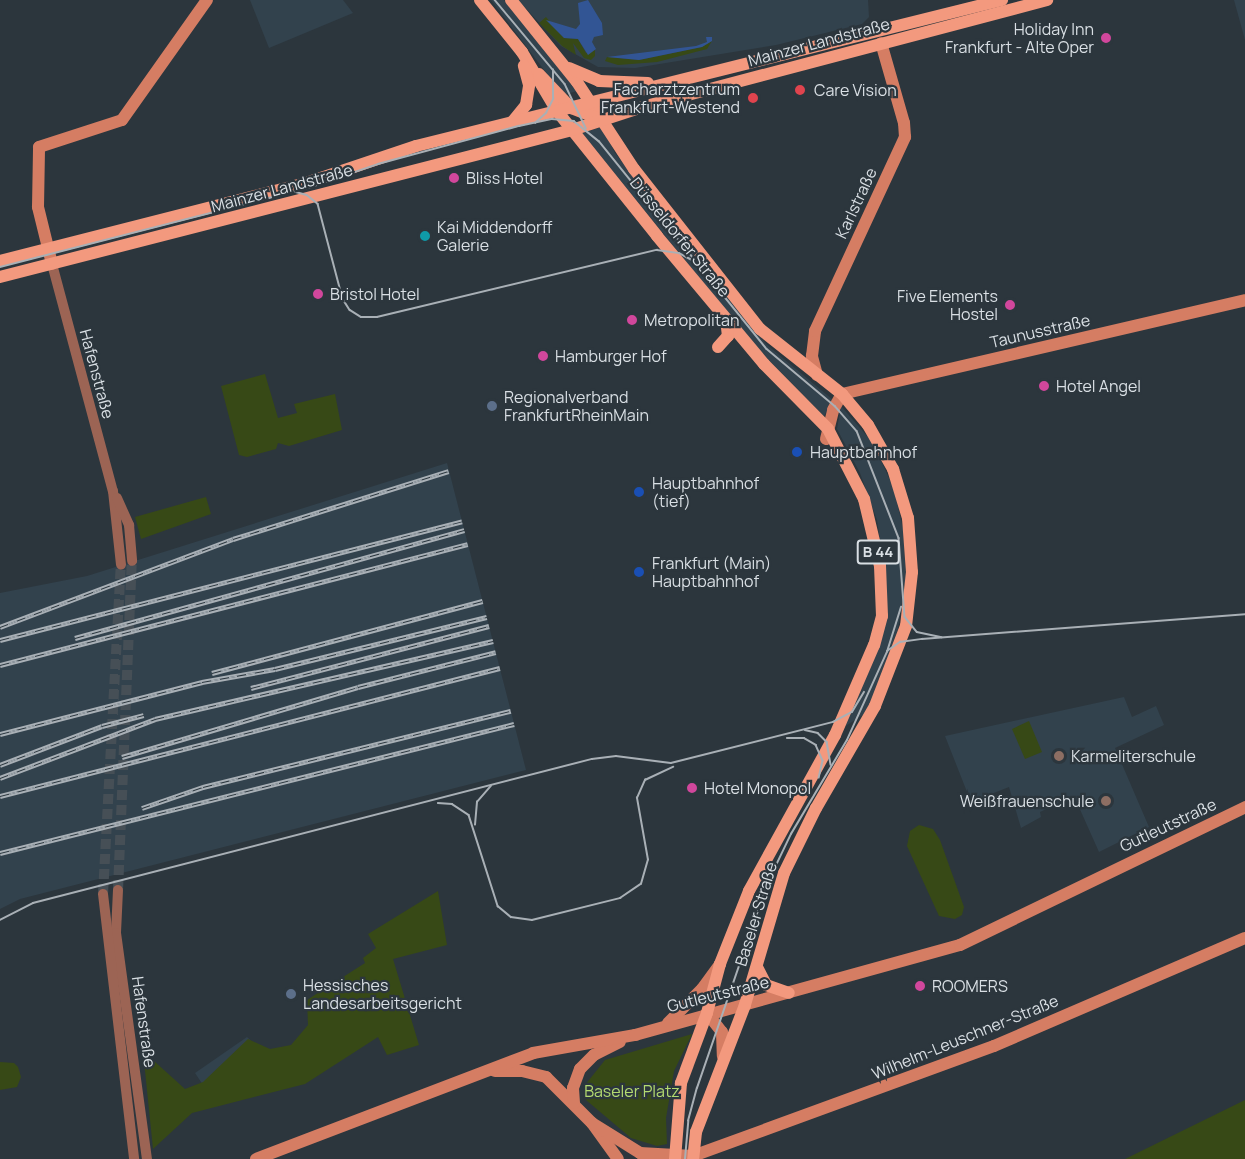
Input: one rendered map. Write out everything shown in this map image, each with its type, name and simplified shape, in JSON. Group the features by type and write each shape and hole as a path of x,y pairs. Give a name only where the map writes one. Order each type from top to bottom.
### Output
{"main road":[{"path":"52,264 38,207 39,147 116,124 129,112 207,0"},
{"name":"B 44","path":"480,0 522,52 557,111 572,130"},
{"name":"B 44","path":"511,0 561,62 601,119"},
{"name":"Mainzer Landstraße","path":"0,261 309,182 416,146 1002,0"},
{"name":"Mainzer Landstraße","path":"0,278 572,130 601,119 1047,0"},
{"name":"Karlstraße","path":"817,375 812,356 815,331 904,137 904,123 881,43"},
{"path":"522,52 571,108 601,119"},
{"path":"512,122 524,110 528,95 522,52"},
{"path":"561,62 590,78 616,84 684,78"},
{"name":"Düsseldorfer Straße","path":"601,119 621,152 760,329 817,375"},
{"name":"Düsseldorfer Straße","path":"572,130 726,319 827,434"},
{"name":"Taunusstraße","path":"842,394 1245,300"},
{"path":"718,347 728,336 726,319"},
{"name":"B 44","path":"817,375 842,394"},
{"path":"827,434 842,394"},
{"name":"Baseler Straße","path":"723,1056 745,1005 792,854 866,723 887,681 907,621 910,536 901,490 884,449 842,394"},
{"name":"Baseler Straße","path":"707,1013 720,964 767,856 841,723 879,631 882,590 864,499 827,434"},
{"name":"Gutleutstraße","path":"255,1159 533,1053 635,1035 667,1024 745,1005 960,945 1245,807"},
{"name":"Wilhelm-Leuschner-Straße","path":"693,1158 994,1046 1245,938"},
{"path":"667,1024 702,989 720,964"},
{"path":"757,967 766,985 789,993"},
{"name":"B 44","path":"693,1158 696,1132 723,1056 722,1032 707,1013"},
{"name":"B 44","path":"675,1158 681,1083 707,1013"},
{"path":"574,1103 573,1088 585,1063 635,1035"},
{"path":"488,1072 522,1071 546,1077 592,1123 618,1159"},
{"path":"592,1123 628,1148 675,1158 693,1158"}],"street":[{"name":"Hafenstraße","path":"52,264 113,491 121,565"},
{"name":"Hafenstraße","path":"113,491 129,525 132,561"},
{"name":"Hafenstraße","path":"118,890 117,933 147,1159"},
{"name":"Hafenstraße","path":"103,894 134,1159"}],"shaded area":[{"path":"250,0 343,0 353,13 269,48"},
{"path":"491,0 504,0 577,91 563,95"},
{"path":"518,0 868,0 869,17 862,24 776,45 635,68 598,67 561,46"},
{"path":"1234,0 1245,0 1245,40"},
{"path":"602,127 615,153 766,344 833,400 824,416 752,343 582,133"},
{"path":"841,406 873,443 894,489 903,529 906,577 898,629 869,711 844,727 886,616 887,589 877,520 860,473 837,429"},
{"path":"447,463 526,770 20,899 0,909 0,593 87,576"},
{"path":"1124,697 1132,717 1156,706 1164,725 1115,748 1149,827 1099,852 1074,796 1040,812 1041,817 1021,828 1009,787 971,802 945,736"},
{"path":"247,1037 263,1052 205,1088 195,1073"}],"green space":[{"path":"546,17 564,38 578,39 586,53 595,50 595,56 591,60 584,58 573,43 576,55 562,46 539,23"},
{"path":"712,41 707,49 657,62 618,65 605,61 607,57 639,60 702,47"},
{"path":"265,374 278,418 297,413 294,404 335,394 342,430 289,446 278,443 276,449 247,457 239,455 221,386"},
{"path":"206,497 211,514 141,539 135,517"},
{"path":"1029,721 1042,752 1025,759 1012,729"},
{"path":"919,825 933,829 940,840 964,907 962,915 955,919 939,916 907,846 910,831"},
{"path":"438,891 447,945 393,959 419,1045 387,1055 378,1037 305,1084 192,1113 153,1149 143,1051 185,1089 203,1082 248,1039 270,1049 291,1045 308,1025 307,1000 365,963 363,958 376,948 368,934"},
{"name":"Baseler Platz","path":"692,1034 674,1071 666,1118 667,1144 657,1146 631,1138 586,1100 585,1085 605,1060"},
{"path":"0,1062 14,1063 18,1067 21,1077 17,1087 0,1090"},
{"path":"1245,1100 1245,1159 1125,1159"}],"water":[{"path":"588,0 602,23 603,35 594,37 592,42 596,49 588,55 578,39 564,38 546,20 576,29 580,24 578,3"},
{"path":"706,37 712,37 712,41 702,47 639,60 607,57 696,46 707,42"}],"tunnel":[{"path":"118,890 132,561"},
{"path":"103,894 121,565"}],"tram line":[{"path":"495,0 565,84 586,128"},
{"path":"535,123 546,113 553,99 553,70"},
{"path":"0,267 311,187 378,164 519,126 552,119 574,121 599,141 767,349 835,406 857,431 899,538 905,617 917,632 941,637"},
{"path":"296,192 307,195 318,204 343,299 350,310 361,317 377,317 657,250 679,253 692,260"},
{"path":"685,1159 688,1121 697,1088 768,882 791,834 847,740 887,652 901,607"},
{"path":"887,651 900,642 922,639 1245,614"},
{"path":"0,920 33,903 592,759 616,756 671,763 833,722 852,712 864,692"},
{"path":"805,730 818,733 827,742 831,765"},
{"path":"787,738 804,738 816,745 823,761 819,778"},
{"path":"438,803 452,804 469,815 498,906 511,917 532,920 620,898 641,884 648,860 637,798 645,780 673,767"},
{"path":"475,825 477,802 491,786"}],"railway":[{"path":"0,627 233,539 449,471"},
{"path":"0,640 462,521"},
{"path":"75,638 464,530"},
{"path":"0,665 468,544"},
{"path":"212,673 483,601"},
{"path":"0,734 202,682 275,669 487,617"},
{"path":"251,688 489,626"},
{"path":"0,778 155,719 493,641"},
{"path":"122,757 358,687 496,652"},
{"path":"0,796 500,668"},
{"path":"142,808 203,787 511,711"},
{"path":"0,765 102,726 144,715"},
{"path":"0,853 514,724"}],"place":[{"name":"Holiday Inn Frankfurt - Alte Oper","path":"1106,38"},
{"name":"Care Vision","path":"800,90"},
{"name":"Facharztzentrum Frankfurt-Westend","path":"753,98"},
{"name":"Bliss Hotel","path":"454,178"},
{"name":"Kai Middendorff Galerie","path":"425,236"},
{"name":"Bristol Hotel","path":"318,294"},
{"name":"Five Elements Hostel","path":"1010,305"},
{"name":"Metropolitan","path":"632,320"},
{"name":"Hamburger Hof","path":"543,356"},
{"name":"Hotel Angel","path":"1044,386"},
{"name":"Regionalverband FrankfurtRheinMain","path":"492,406"},
{"name":"Hauptbahnhof","path":"797,452"},
{"name":"Hauptbahnhof (tief)","path":"639,492"},
{"name":"Frankfurt (Main) Hauptbahnhof","path":"639,572"},
{"name":"Karmeliterschule","path":"1059,756"},
{"name":"Hotel Monopol","path":"692,788"},
{"name":"Weißfrauenschule","path":"1106,801"},
{"name":"ROOMERS","path":"920,986"},
{"name":"Hessisches Landesarbeitsgericht","path":"291,994"}]}
